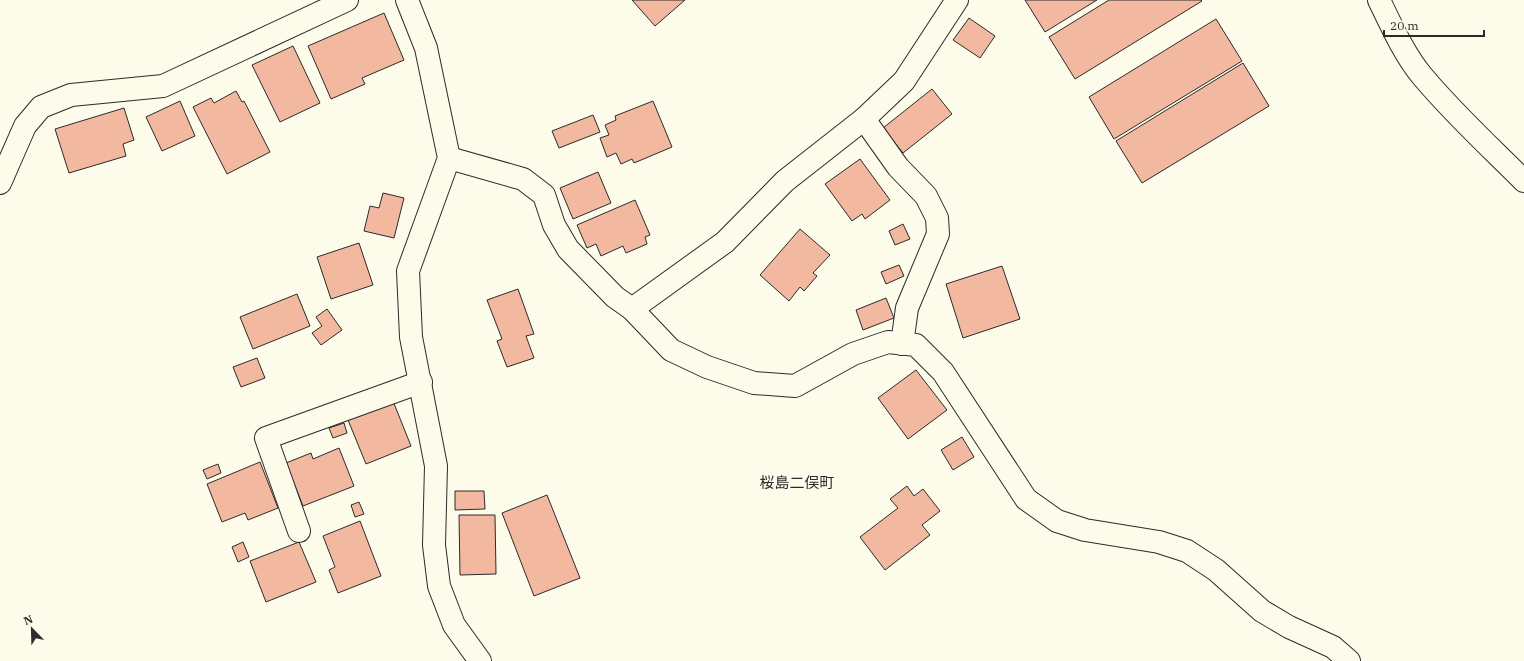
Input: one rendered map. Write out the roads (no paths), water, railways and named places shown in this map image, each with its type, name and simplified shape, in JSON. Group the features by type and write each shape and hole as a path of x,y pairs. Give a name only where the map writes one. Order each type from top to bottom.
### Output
{"street":[{"path":"0,183 25,126 41,107 71,95 163,86 346,0"},
{"path":"407,0 426,48 449,158 408,271 411,337 421,382 436,466 434,545 439,586 454,625 480,661"},
{"path":"632,309 725,242 785,181 864,119 904,81 957,0"},
{"path":"1379,0 1392,27 1422,76 1524,181"},
{"path":"864,119 898,167 926,196 937,218 938,234 907,308 902,344"},
{"path":"449,158 523,179 544,195 554,225 568,250 615,297 632,309 672,350 707,367 754,383 795,386 853,354 888,342 916,345 943,372 1026,499 1056,521 1085,530 1159,542 1187,551 1216,570 1262,611 1289,627 1333,647 1350,661"},
{"path":"299,531 266,438 421,382"}],"district":[{"name":"桜島二俣町","path":"797,483"}]}
